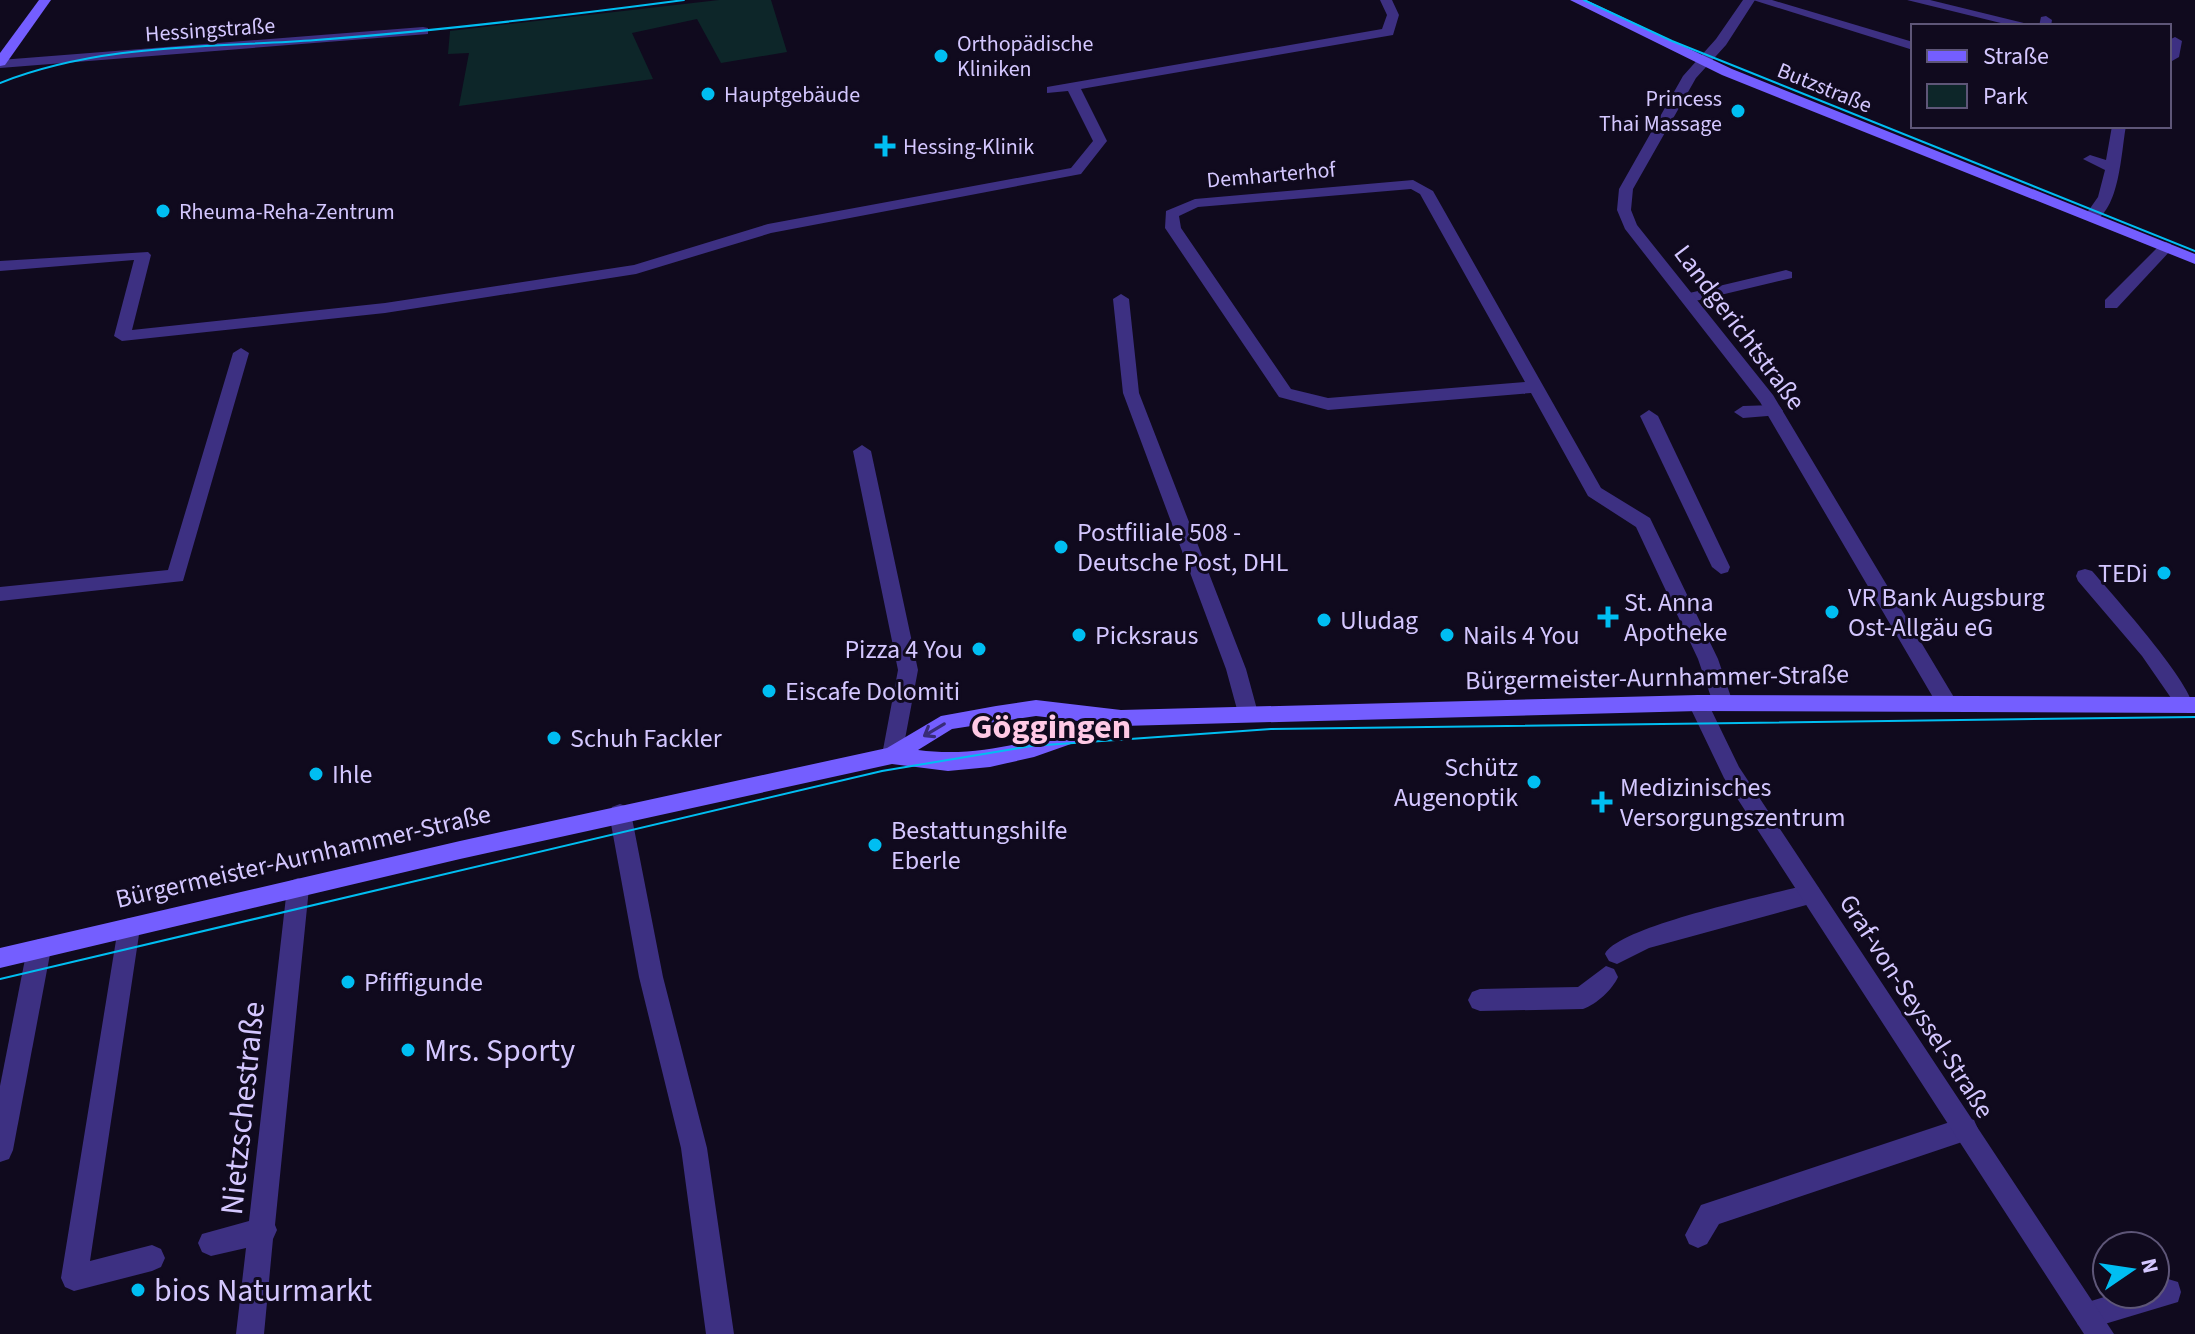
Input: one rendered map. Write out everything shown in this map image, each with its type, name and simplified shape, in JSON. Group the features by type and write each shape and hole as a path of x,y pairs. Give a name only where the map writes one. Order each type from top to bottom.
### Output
{"street":[{"path":"0,63 45,0"},
{"path":"1052,90 1388,32 1393,15 1386,0"},
{"name":"Butzstraße","path":"1576,0 1702,61 2195,259"},
{"name":"Landgerichtstraße","path":"1749,0 1721,42 1702,61 1626,189 1624,210 1630,226 1774,411 1948,705"},
{"path":"1759,0 1911,45"},
{"path":"1913,0 2021,24"},
{"name":"Hessingstraße","path":"0,63 423,31"},
{"path":"2171,57 2175,41"},
{"path":"0,266 143,255 122,336 385,308 636,269 768,229 1076,171 1100,141 1073,87"},
{"path":"2092,217 2102,205 2113,168 2119,128"},
{"path":"2090,159 2113,168"},
{"name":"Demharterhof","path":"1536,387 1328,404 1285,393 1173,228 1171,214 1195,203 1413,184 1426,191 1536,387 1594,492 1643,523 1708,659 1723,703"},
{"path":"2111,304 2166,247"},
{"path":"1687,298 1786,275"},
{"path":"1121,299 1131,393 1236,669 1248,713"},
{"path":"0,594 176,576 241,353"},
{"path":"1743,412 1774,411"},
{"path":"1649,416 1721,567"},
{"path":"862,451 908,670 892,755"},
{"path":"2085,576 2191,705"},
{"name":"Bürgermeister-Aurnhammer-Straße","path":"0,958 620,813 892,755 948,722 1036,708 1121,718 1698,703 2191,705"},
{"name":"Graf-von-Seyssel-Straße","path":"1698,703 1731,772 2094,1324"},
{"name":"Bürgermeister-Aurnhammer-Straße","path":"892,755 951,762 1003,754 1053,744 1121,718"},
{"path":"620,813 651,977 694,1148 720,1334"},
{"name":"Nietzschestraße","path":"250,1334 264,1230 298,888"},
{"path":"1617,954 1643,939 1810,894"},
{"path":"129,928 74,1278 152,1258"},
{"path":"0,1150 23,1016 39,949"},
{"path":"1480,1000 1583,998 1606,977"},
{"path":"1698,1235 1710,1214 1965,1129"},
{"path":"211,1243 264,1230"},
{"path":"2094,1324 2126,1310"}],"green space":[{"path":"719,0 771,0 787,52 721,63 697,19 632,33 653,79 459,106 469,53 448,54 450,31"}],"tram line":[{"path":"0,83 38,70 117,54 408,32 684,0"},
{"path":"1584,0 1672,41 2195,251"},
{"path":"0,979 882,771 1031,746 1271,729 2195,717"}],"place":[{"name":"Orthopädische Kliniken","path":"941,56"},
{"name":"Hauptgebäude","path":"708,94"},
{"name":"Princess Thai Massage","path":"1738,111"},
{"name":"Hessing-Klinik","path":"885,146"},
{"name":"Rheuma-Reha-Zentrum","path":"163,211"},
{"name":"Postfiliale 508 - Deutsche Post, DHL","path":"1061,547"},
{"name":"TEDi","path":"2164,573"},
{"name":"VR Bank Augsburg Ost-Allgäu eG","path":"1832,612"},
{"name":"St. Anna Apotheke","path":"1608,617"},
{"name":"Uludag","path":"1324,620"},
{"name":"Picksraus","path":"1079,635"},
{"name":"Nails 4 You","path":"1447,635"},
{"name":"Pizza 4 You","path":"979,649"},
{"name":"Eiscafe Dolomiti","path":"769,691"},
{"name":"Schuh Fackler","path":"554,738"},
{"name":"Ihle","path":"316,774"},
{"name":"Schütz Augenoptik","path":"1534,782"},
{"name":"Medizinisches Versorgungszentrum","path":"1602,802"},
{"name":"Bestattungshilfe Eberle","path":"875,845"},
{"name":"Pfiffigunde","path":"348,982"},
{"name":"Mrs. Sporty","path":"408,1050"},
{"name":"bios Naturmarkt","path":"138,1290"}],"district":[{"name":"Göggingen","path":"1051,726"}]}
